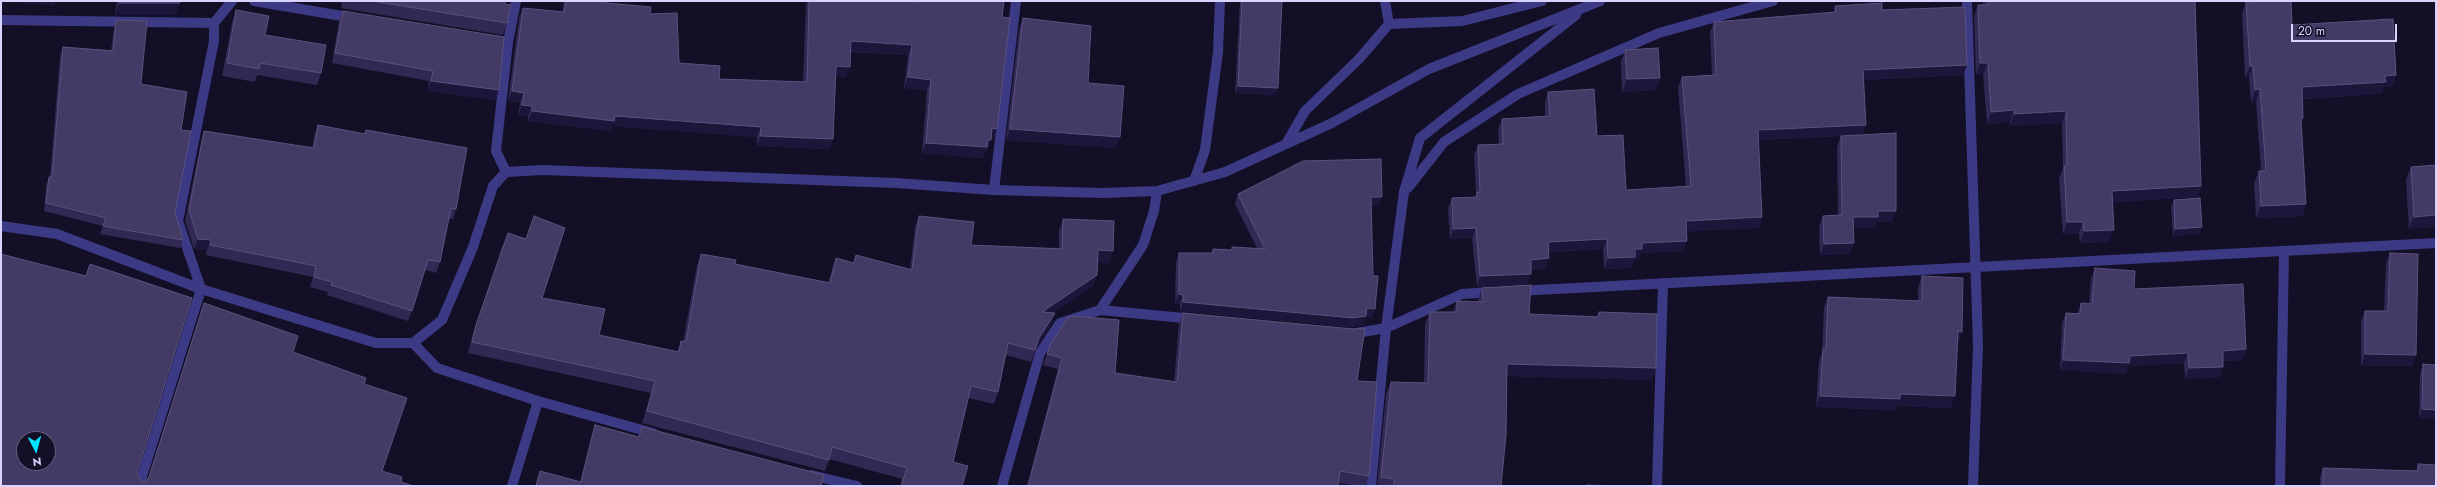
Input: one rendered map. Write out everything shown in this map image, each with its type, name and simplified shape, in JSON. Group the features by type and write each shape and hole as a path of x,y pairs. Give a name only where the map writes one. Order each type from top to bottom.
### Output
{"street":[{"path":"139,486 201,289 178,221 214,41 214,23 232,1"},
{"path":"254,1 364,19"},
{"path":"506,172 496,151 508,42 516,1"},
{"path":"994,190 1016,1"},
{"path":"1194,181 1205,150 1218,52 1220,1"},
{"path":"1384,1 1389,24"},
{"path":"1286,144 1305,111 1359,59 1389,24 1462,21 1542,1"},
{"path":"1,226 57,234 201,289 376,342 413,343 442,320 473,247 493,186 506,172 543,170 896,183 994,190 1103,193 1157,191 1225,172 1332,123 1429,69 1581,4 1600,1"},
{"path":"1404,192 1444,142 1518,94 1659,32 1773,1"},
{"path":"1967,1 1978,346 1973,486"},
{"path":"1371,486 1386,328 1404,192 1420,138 1581,4"},
{"path":"1,20 214,23"},
{"path":"478,38 508,42"},
{"path":"1100,310 1143,245 1154,211 1157,191"},
{"path":"1342,333 1350,334 1386,328 1462,294 2436,243"},
{"path":"2280,486 2284,251"},
{"path":"1657,486 1663,283"},
{"path":"1002,486 1040,353 1060,324 1100,310 1201,320"},
{"path":"413,343 437,368 538,401 667,436"},
{"path":"512,486 538,401"},
{"path":"804,473 857,486"}],"building":[{"path":"120,1 180,1 180,3 119,3"},
{"path":"372,1 505,1 505,4 511,5 507,23"},
{"path":"566,1 607,1 606,3 651,7 650,14 677,13 679,63 720,66 719,79 807,82 809,1 1004,1 1002,17 1010,18 997,129 992,128 991,140 988,140 987,147 926,143 931,80 908,77 912,45 851,41 850,67 836,66 833,139 760,136 761,127 615,116 614,121 532,111 532,106 522,105 524,93 512,91 523,8 564,12"},
{"path":"1242,1 1282,1 1278,88 1238,86"},
{"path":"1988,1 2195,1 2201,186 2112,191 2114,230 2084,231 2083,222 2067,222 2064,166 2067,166 2066,111 2014,114 2014,110 1991,112 1988,63 1980,63 1978,5 1988,5"},
{"path":"2291,1 2292,25 2393,19 2396,75 2385,76 2386,82 2302,87 2303,118 2301,119 2306,204 2261,206 2259,171 2266,171 2260,89 2255,90 2253,66 2250,66 2246,2"},
{"path":"1882,3 1882,10 1965,7 1967,65 1863,70 1866,125 1758,130 1762,217 1686,221 1687,241 1642,243 1642,249 1635,249 1635,257 1608,258 1607,239 1548,242 1549,258 1531,260 1531,274 1480,276 1476,228 1453,229 1452,198 1477,197 1477,192 1480,192 1478,145 1503,144 1502,119 1550,116 1548,92 1594,89 1597,136 1623,135 1626,190 1691,186 1682,77 1716,75 1714,22 1836,12 1835,6"},
{"path":"236,10 269,16 265,35 326,45 321,73 260,63 259,69 227,63"},
{"path":"343,11 504,37 499,90 431,81 433,71 335,53"},
{"path":"1023,18 1091,26 1088,83 1124,86 1120,137 1010,129"},
{"path":"116,20 147,21 141,84 187,92 181,130 191,131 175,212 183,240 103,226 106,218 46,203 49,177 52,177 63,47 113,51"},
{"path":"1658,48 1660,78 1627,79 1625,50"},
{"path":"318,125 365,134 366,130 467,148 456,209 451,208 440,262 428,260 412,311 331,285 332,282 314,277 316,266 210,245 211,240 198,239 189,210 204,131 314,148"},
{"path":"1896,133 1896,211 1878,211 1878,217 1853,217 1854,243 1824,244 1823,216 1842,215 1841,136"},
{"path":"1381,159 1382,197 1371,197 1373,276 1378,276 1375,309 1367,308 1366,316 1353,318 1183,302 1183,295 1179,294 1179,253 1213,253 1213,249 1232,250 1232,247 1265,249 1238,194 1303,161"},
{"path":"2436,165 2436,215 2414,217 2411,167"},
{"path":"2200,198 2202,227 2175,229 2174,200"},
{"path":"534,216 565,228 542,298 605,309 599,335 679,352 681,341 686,342 701,254 736,260 735,264 830,283 836,258 854,263 856,255 912,270 919,216 974,222 971,245 1062,249 1063,219 1114,221 1113,251 1098,250 1097,275 1042,312 1055,313 1039,338 1035,350 1008,343 998,392 971,386 953,462 968,466 962,486 901,486 907,468 832,447 829,460 647,411 655,381 472,342 476,325 508,233 526,239"},
{"path":"2390,253 2418,254 2416,355 2365,354 2365,311 2388,311"},
{"path":"1,254 86,276 90,264 192,298 137,473 141,481 145,482 149,477 204,303 298,336 293,352 366,378 364,384 407,398 382,471 402,477 401,482 414,486 1,486"},
{"path":"2095,268 2135,271 2134,289 2243,284 2246,349 2223,351 2223,367 2189,368 2188,353 2130,356 2129,363 2063,360 2066,313 2080,314 2081,303 2092,304"},
{"path":"1922,276 1963,278 1962,332 1958,331 1955,396 1900,394 1900,399 1820,396 1823,349 1826,349 1828,297 1922,301"},
{"path":"1531,285 1529,314 1598,317 1599,312 1657,314 1656,368 1507,364 1506,435 1501,486 1394,486 1394,479 1381,477 1391,382 1428,383 1430,312 1457,312 1457,301 1483,302 1482,288"},
{"path":"1183,313 1353,329 1365,328 1357,381 1377,382 1369,476 1340,471 1338,486 1028,486 1062,358 1047,354 1050,345 1068,317 1074,316 1119,320 1115,373 1177,382"},
{"path":"2423,364 2436,365 2436,410 2422,409"},
{"path":"595,425 639,437 642,427 824,475 821,486 536,486 540,471 581,482"},
{"path":"2418,464 2436,465 2436,486 2323,486 2323,468 2418,471"},
{"path":"1587,485 1618,486 1587,486"}]}
